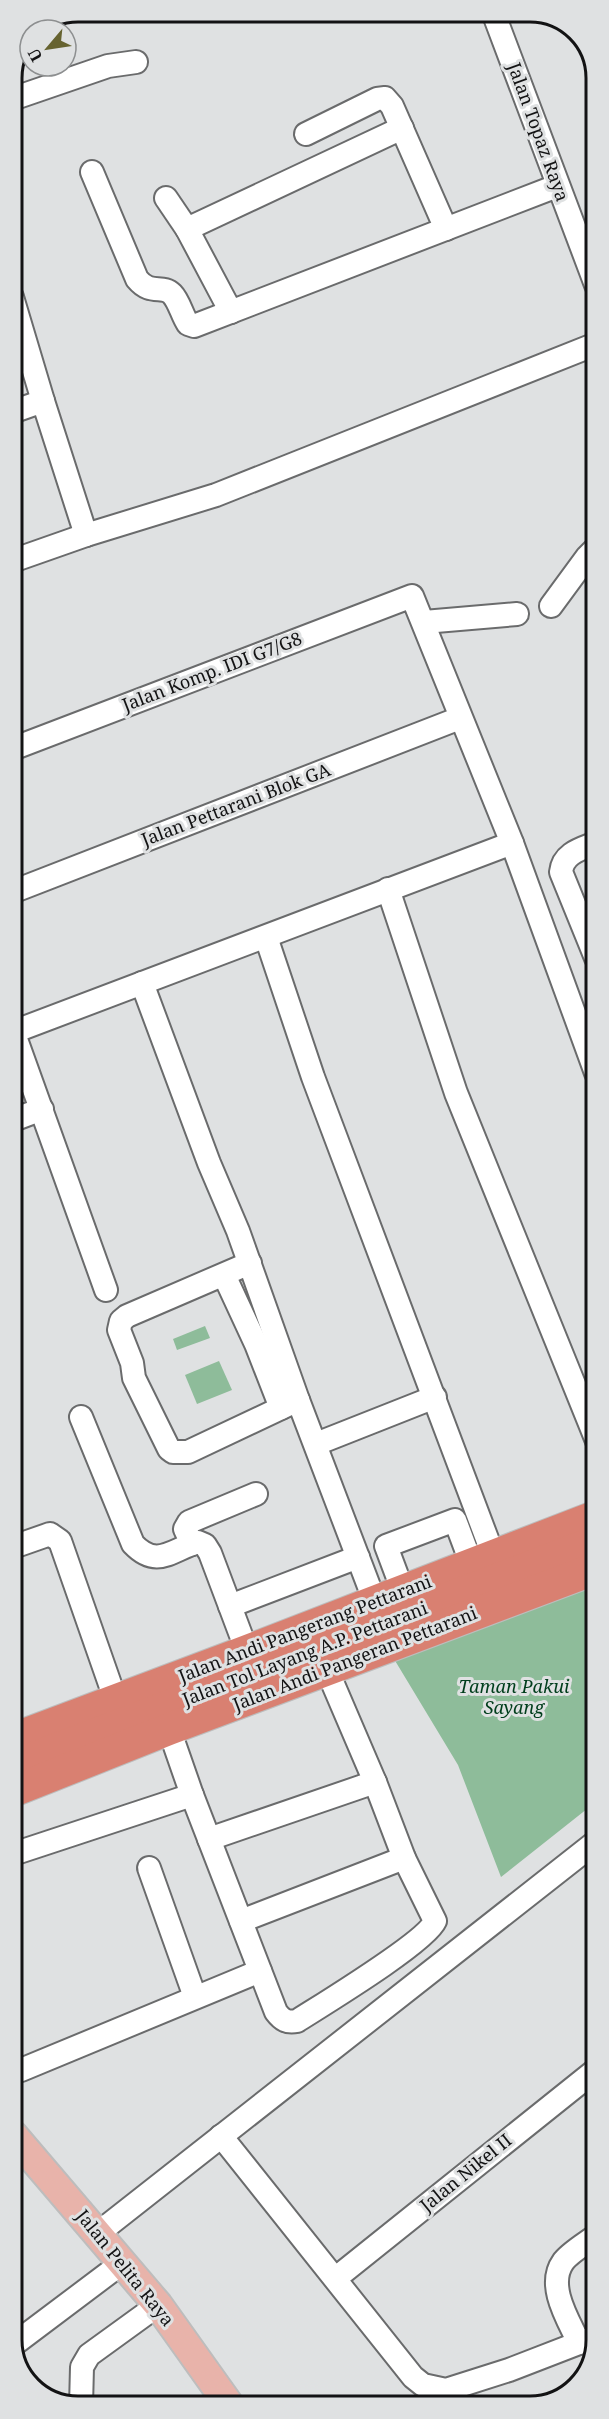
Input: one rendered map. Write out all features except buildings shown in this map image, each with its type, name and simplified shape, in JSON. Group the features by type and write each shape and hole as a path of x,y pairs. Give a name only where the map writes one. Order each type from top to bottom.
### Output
{"highway":[{"path":"22,1723 467,1555 580,1527"},
{"name":"Jalan Andi Pangerang Pettarani","path":"22,1723 242,1653 580,1527"},
{"name":"Jalan Tol Layang A.P. Pettarani","path":"22,1762 580,1527"},
{"name":"Jalan Tol Layang A.P. Pettarani","path":"22,1776 586,1559"},
{"name":"Jalan Andi Pangeran Pettarani","path":"22,1787 169,1729 586,1572"}],"main road":[{"path":"22,1722 518,1534 580,1527"},
{"name":"Jalan Pelita Raya","path":"22,2146 158,2306 223,2396"}],"street":[{"name":"Jalan Topaz Raya","path":"498,23 586,260"},
{"path":"22,96 108,66 136,62"},
{"path":"306,134 382,98 388,101 446,229"},
{"path":"188,229 402,128"},
{"path":"92,172 137,279 150,290 172,294 184,319 191,326 199,325 557,186"},
{"path":"166,198 188,229 231,312"},
{"path":"22,331 86,535"},
{"path":"22,557 216,495 586,348"},
{"path":"22,408 43,401"},
{"path":"551,606 586,558"},
{"name":"Jalan Komp. IDI G7/G8","path":"22,745 412,596 424,622"},
{"path":"517,614 424,622 460,718 512,843 586,1046"},
{"name":"Jalan Pettarani Blok GA","path":"22,888 460,718"},
{"path":"22,1028 512,843"},
{"path":"586,847 574,852 562,864 561,872 586,933"},
{"path":"388,889 456,1093 586,1415"},
{"path":"266,937 313,1077 435,1397 467,1555"},
{"path":"142,983 182,1094 250,1263 290,1404"},
{"path":"22,1055 106,1290"},
{"path":"22,1117 42,1109"},
{"path":"250,1263 127,1316 121,1321 119,1330 132,1363 134,1378 173,1452 188,1452 290,1404"},
{"path":"224,1275 256,1344 316,1444 370,1589"},
{"path":"316,1444 435,1397"},
{"path":"81,1416 133,1544 147,1556 158,1558 198,1542 207,1548 242,1638"},
{"path":"192,1544 186,1528 189,1522 256,1494"},
{"path":"22,1544 50,1534 60,1541 111,1687"},
{"path":"230,1606 358,1557"},
{"path":"169,1729 192,1795 276,2012 281,2019 289,2022 297,2021 410,1946 432,1928 435,1921 404,1858 375,1782 327,1670"},
{"path":"209,1839 375,1782"},
{"path":"22,1851 171,1804 192,1795"},
{"path":"97,2234 586,1850"},
{"path":"241,1921 404,1858"},
{"path":"149,1868 195,1997"},
{"path":"22,2070 260,1971"},
{"name":"Jalan Nikel II","path":"336,2278 586,2077"},
{"path":"221,2136 413,2377 423,2385 446,2390 509,2370 586,2340"},
{"path":"586,2243 563,2261 558,2289 561,2305 586,2336"},
{"path":"22,2338 122,2263"},
{"path":"81,2396 82,2367 89,2355 158,2306"}],"green space":[{"path":"205,1326 210,1338 177,1350 173,1339"},
{"path":"219,1361 232,1390 197,1404 185,1375"},
{"name":"Taman Pakui Sayang","path":"586,1582 586,1810 501,1877 458,1765 391,1654"}]}
